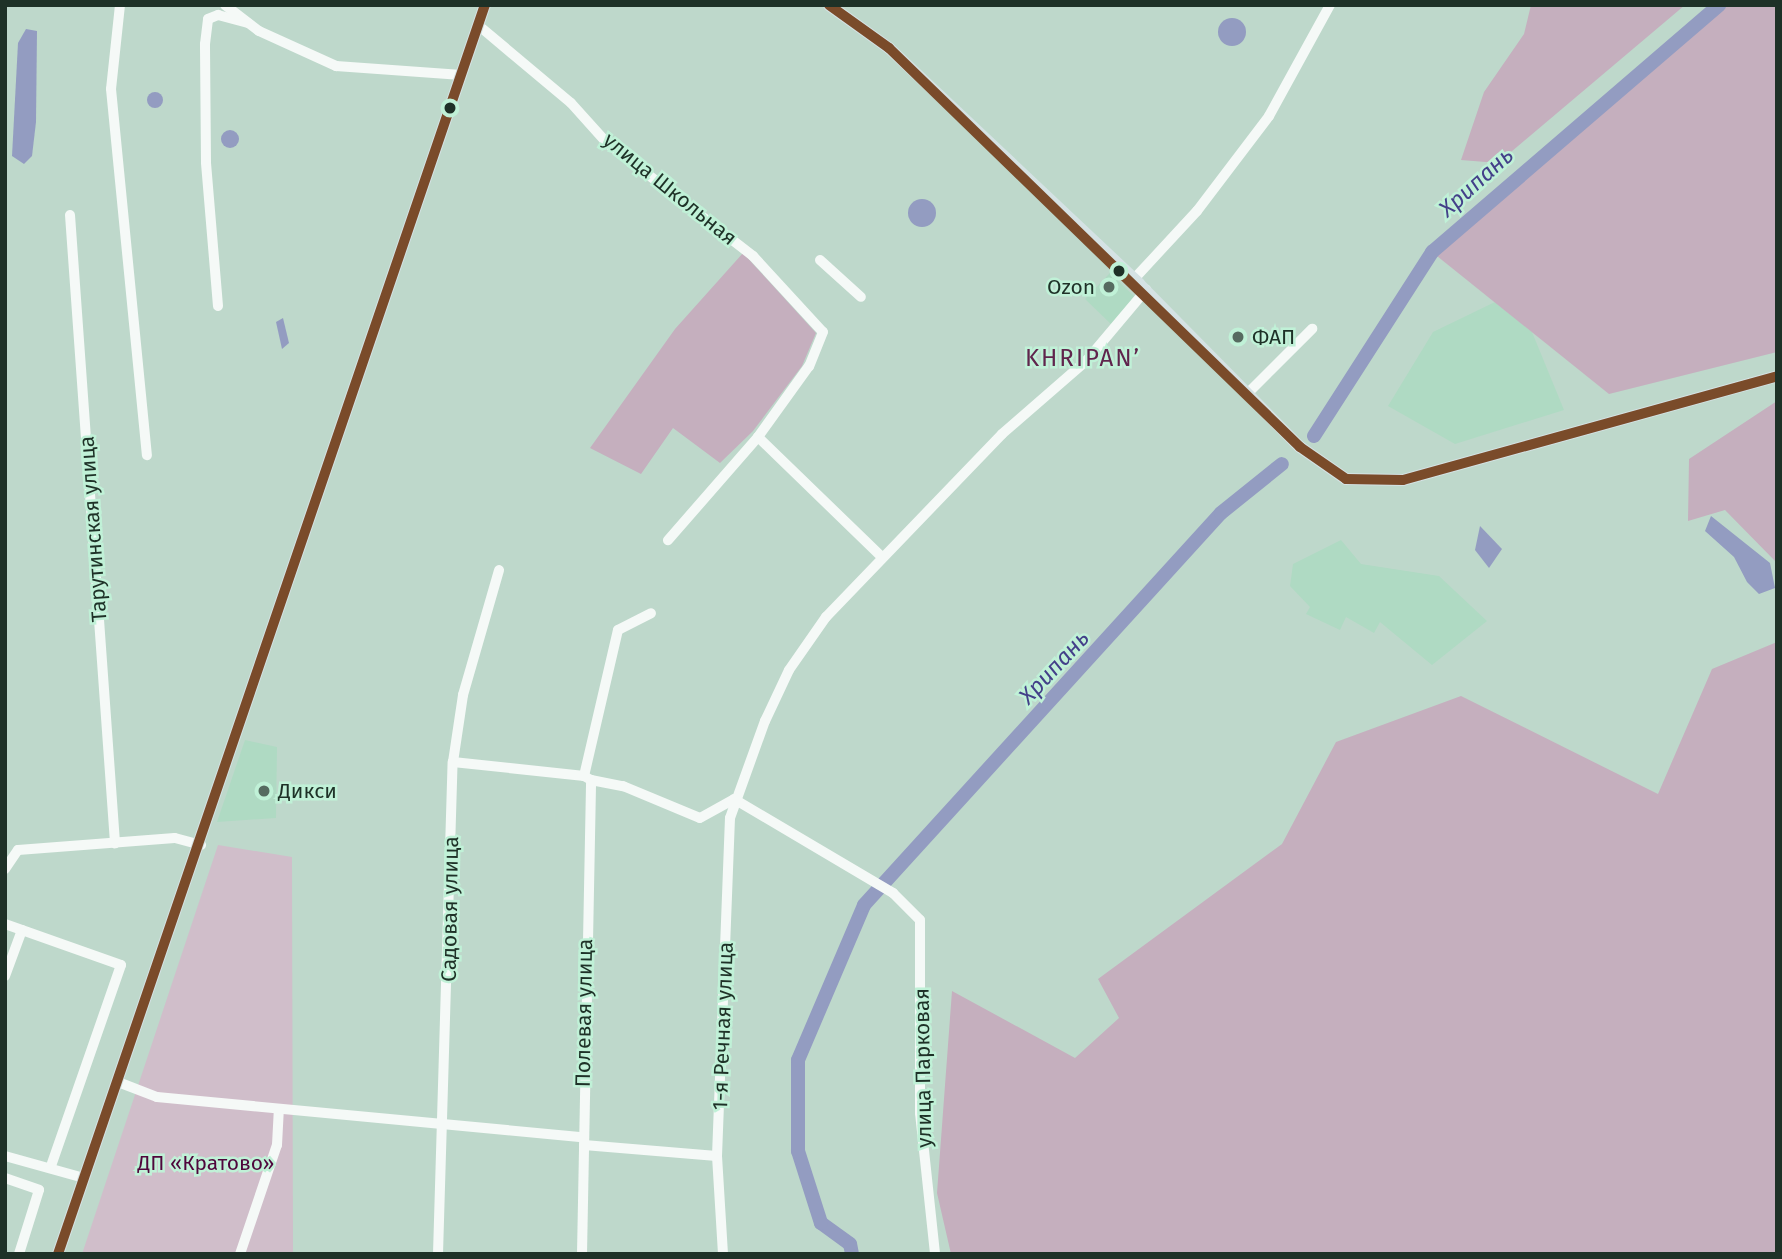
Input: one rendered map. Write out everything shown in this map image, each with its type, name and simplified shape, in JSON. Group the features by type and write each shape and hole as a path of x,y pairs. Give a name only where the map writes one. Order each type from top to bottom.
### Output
{"main road":[{"path":"58,1254 201,845 485,5"},
{"path":"829,5 889,48 1146,290 1325,468 1372,484 1777,376"}],"street":[{"path":"120,5 111,89 147,455"},
{"path":"225,5 248,23"},
{"path":"1134,279 1197,211 1269,116 1330,5"},
{"path":"218,306 206,162 205,44 208,19 218,15 248,23 336,66 461,75"},
{"name":"улица Школьная","path":"478,25 571,103 606,142 753,256 824,332 809,366 758,437"},
{"name":"Тарутинская улица","path":"70,215 115,843"},
{"path":"820,260 861,297"},
{"path":"453,762 587,778 623,786 700,818 734,799 789,670 826,617 1035,401 1087,360 1146,290"},
{"path":"1248,393 1312,329"},
{"path":"668,540 758,437 882,557"},
{"name":"Садовая улица","path":"438,1254 446,1127 453,762 463,695 499,570"},
{"name":"Полевая улица","path":"582,1254 587,778 618,630 650,613"},
{"name":"улица Парковая","path":"734,799 892,893 919,920 920,1113 935,1254"},
{"name":"1-я Речная улица","path":"723,1254 717,1156 734,799"},
{"path":"5,869 18,850 175,838 201,845"},
{"path":"5,924 121,965 51,1166 43,1170 5,1156"},
{"path":"5,976 22,930"},
{"path":"118,1082 158,1097 717,1156"},
{"path":"240,1254 277,1145 279,1111"},
{"path":"51,1166 84,1178"},
{"path":"5,1178 39,1190 19,1254"}],"shaded area":[{"path":"1531,5 1685,5 1498,163 1461,160 1484,92 1524,34"},
{"path":"1719,5 1777,5 1777,352 1609,394 1432,252"},
{"path":"743,253 816,333 802,366 753,431 720,463 673,428 641,474 590,448 675,329"},
{"path":"1110,273 1137,299 1113,326 1085,299"},
{"path":"1495,302 1532,332 1564,410 1455,444 1388,406 1433,332"},
{"path":"1777,401 1777,563 1725,510 1688,521 1689,459"},
{"path":"1341,540 1361,564 1439,576 1487,621 1432,665 1380,622 1374,633 1346,617 1340,630 1306,614 1310,607 1290,586 1293,564"},
{"path":"1777,642 1777,1254 951,1254 937,1193 952,991 1075,1058 1119,1018 1098,979 1282,844 1336,742 1461,696 1658,794 1712,669"},
{"path":"245,740 277,747 276,818 217,822"}],"green space":[{"name":"ДП «Кратово»","path":"218,845 292,857 293,1254 82,1254"}],"water":[{"path":"1232,18 1242,22 1246,32 1242,42 1232,46 1222,42 1218,32 1222,22"},
{"path":"26,29 37,31 36,122 32,156 24,164 12,156 18,43"},
{"path":"155,92 161,94 161,106 155,108 149,106 147,100 149,94"},
{"path":"230,130 236,133 239,139 236,145 230,148 224,145 221,139 224,133"},
{"path":"922,199 932,203 936,213 932,223 922,227 912,223 908,213 912,203"},
{"path":"283,318 289,343 282,349 276,322"},
{"path":"1711,516 1770,563 1775,588 1759,594 1747,582 1734,557 1705,531"},
{"path":"1480,526 1502,549 1489,568 1475,550"}],"waterway":[{"name":"Хрипань","path":"1314,436 1432,252 1719,5"},
{"name":"Хрипань","path":"852,1254 850,1244 821,1223 798,1151 798,1060 864,905 1221,513 1282,464"}],"transit line":[{"path":"58,1254 485,5"},
{"path":"829,5 889,48 1300,447 1346,479 1403,480 1777,376"}],"place":[{"name":"Ozon","path":"1109,287"},
{"name":"ФАП","path":"1238,337"},
{"name":"Дикси","path":"264,791"}],"district":[{"name":"KHRIPAN’","path":"1083,359"}]}
